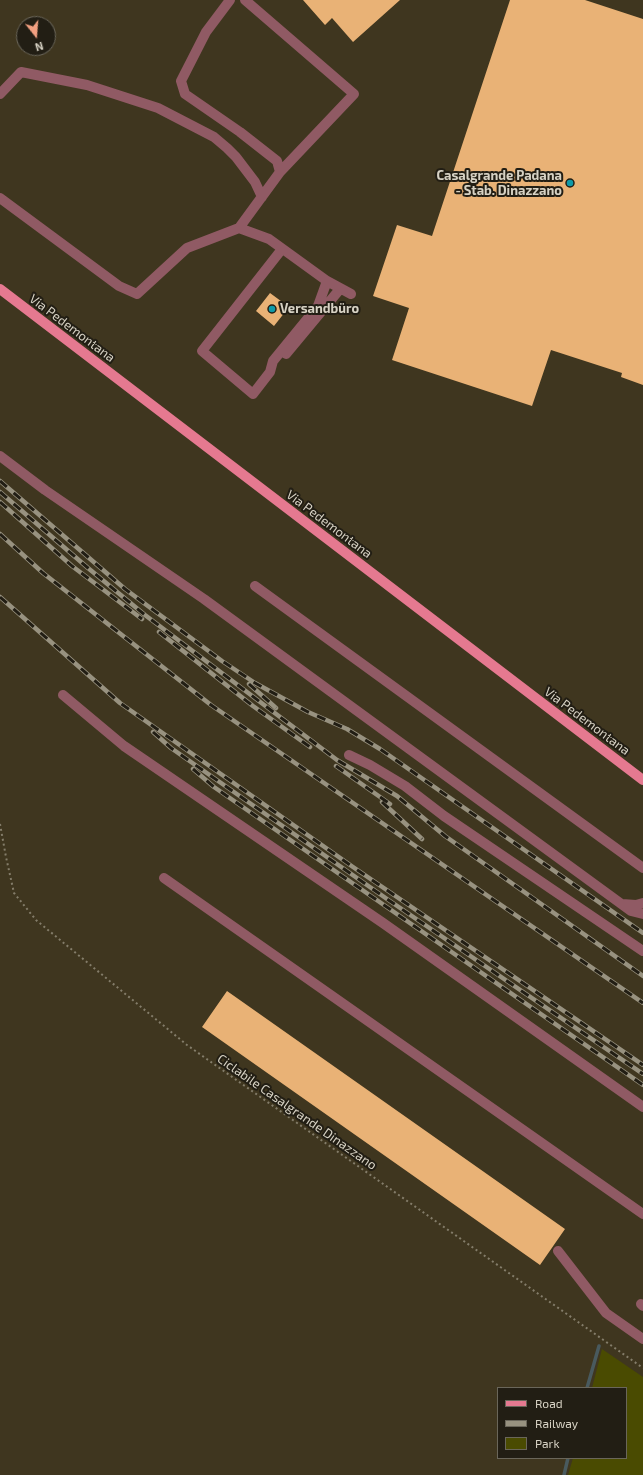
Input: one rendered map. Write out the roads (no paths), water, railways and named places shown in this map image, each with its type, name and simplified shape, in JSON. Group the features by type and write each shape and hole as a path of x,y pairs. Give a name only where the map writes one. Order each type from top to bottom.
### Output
{"main road":[{"name":"Via Pedemontana","path":"0,289 643,780"}],"lane":[{"path":"230,0 206,32 181,81 184,94 240,132 277,161 280,172"},
{"path":"0,198 119,286 137,294 186,248 239,228 280,172 354,94 245,0"},
{"path":"0,94 21,72 87,85 158,108 178,118 231,159 260,199"},
{"path":"239,228 269,239 327,281 351,294"},
{"path":"282,249 202,350 253,394 270,372 304,335 340,289"},
{"path":"270,372 272,361 318,306 327,281"},
{"path":"0,456 45,490 204,599 631,911 643,914"},
{"path":"255,586 643,868"},
{"path":"63,696 124,746 383,923 643,1107"},
{"path":"349,755 370,765 405,786 444,816 643,951"},
{"path":"164,878 643,1214"},
{"path":"622,904 636,905 643,903"},
{"path":"558,1251 606,1313 643,1339"}],"waterway":[{"path":"587,1387 599,1346"},
{"path":"564,1475 568,1459"}],"railway":[{"path":"0,481 125,589 222,661 255,683 308,712 347,729 380,749 643,933"},
{"path":"0,492 145,615 337,760 397,796 445,836 643,976"},
{"path":"0,502 72,566 142,619"},
{"path":"0,534 43,573 211,705 643,1003"},
{"path":"0,597 120,703 353,867 643,1065"},
{"path":"159,632 253,706 310,747"},
{"path":"249,684 276,708"},
{"path":"153,732 171,748 387,899 643,1074"},
{"path":"336,766 390,804"},
{"path":"193,769 214,787 643,1085"},
{"path":"382,802 422,839"}],"place":[{"name":"Casalgrande Padana - Stab. Dinazzano","path":"570,183"},
{"name":"Versandbüro","path":"272,309"}]}
